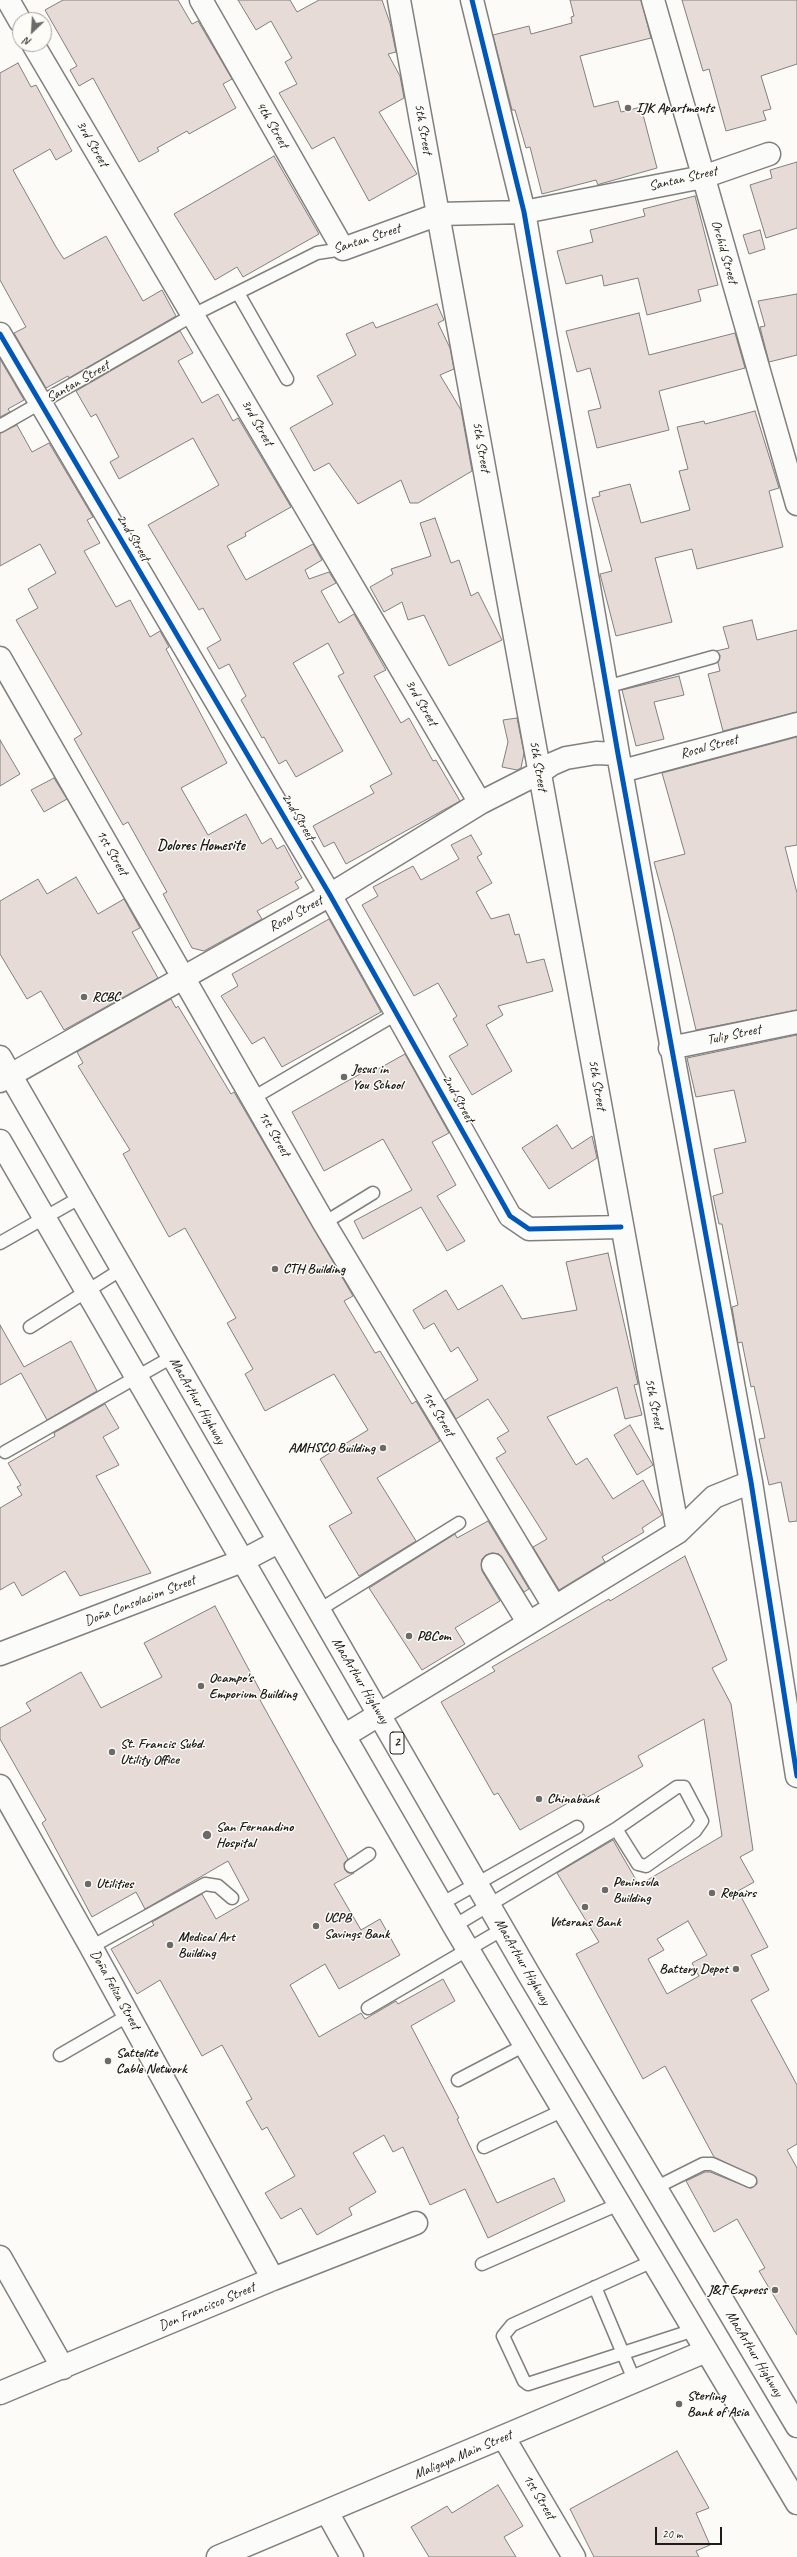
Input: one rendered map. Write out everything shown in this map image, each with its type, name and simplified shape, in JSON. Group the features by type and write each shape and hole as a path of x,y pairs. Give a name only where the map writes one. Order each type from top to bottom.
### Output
{"main road":[{"path":"8,0 15,12"},
{"name":"4th Street","path":"201,0 343,249"},
{"name":"5th Street","path":"399,0 439,214 621,1227 678,1532"},
{"path":"472,0 524,212 670,1048 751,1482 797,1776"},
{"name":"Orchid Street","path":"653,0 797,504"},
{"name":"3rd Street","path":"38,52 480,803"},
{"name":"Santan Street","path":"343,249 439,214 524,212 703,177 769,154"},
{"name":"2nd Street","path":"0,334 330,895 510,1216 518,1224 529,1229 621,1227"},
{"name":"1st Street","path":"0,658 324,1223 554,1606"},
{"name":"Rosal Street","path":"5,1078 330,895 480,803 566,758 596,753 620,763 797,724"},
{"name":"Tulip Street","path":"670,1048 797,1022"},
{"name":"MacArthur Highway","path":"0,1057 5,1078 81,1197 278,1542 381,1715 489,1905 797,2426"},
{"path":"0,1142 88,1291 242,1561 441,1904 797,2503"},
{"path":"344,1736 381,1715 554,1606 678,1532 714,1497 751,1482"},
{"name":"Doña Consolacion Street","path":"0,1654 242,1561 278,1542"},
{"path":"493,1565 528,1622"},
{"name":"Doña Feliza Street","path":"0,1786 91,1947 274,2279"},
{"name":"Don Francisco Street","path":"0,2393 274,2279 416,2223"},
{"path":"0,2257 63,2368"},
{"name":"Maligaya Main Street","path":"218,2557 504,2438 706,2351"},
{"name":"1st Street","path":"504,2438 574,2557"},
{"path":"327,2512 352,2557"}],"lane":[{"name":"Santan Street","path":"0,426 193,315 317,253 343,249"},
{"path":"238,293 287,379"},
{"path":"606,687 713,657"},
{"path":"253,1098 396,1014"},
{"path":"324,1223 373,1193"},
{"path":"0,1243 44,1216 81,1197"},
{"path":"30,1327 122,1269"},
{"path":"5,1452 136,1375 172,1356"},
{"path":"319,1610 459,1523"},
{"path":"454,1926 616,1829 678,1787 684,1788 702,1821 695,1831 646,1866 638,1864 616,1829"},
{"path":"441,1904 478,1885 578,1828"},
{"path":"351,1866 370,1854"},
{"path":"91,1947 205,1884 218,1886 232,1898"},
{"path":"368,2008 503,1929"},
{"path":"60,2055 128,2015"},
{"path":"458,2080 525,2045"},
{"path":"484,2147 564,2110"},
{"path":"655,2188 703,2164 712,2164 750,2181"},
{"path":"482,2264 619,2204"},
{"path":"653,2261 512,2325 503,2336 524,2381 528,2384 694,2330"},
{"path":"595,2287 635,2382"}],"building":[{"path":"63,0 178,0 192,24 198,21 232,79 223,84 236,108 189,134 187,131 157,148 159,151 139,162 93,78 79,86 70,70 77,66 52,22 52,12 46,12 45,10"},
{"path":"238,0 290,0 297,12 319,0 382,0 390,23 396,52 388,54 400,76 404,98 379,112 417,174 369,201 334,137 312,149 279,93 297,84 285,62 292,58 271,21 256,30"},
{"path":"570,0 641,0 651,38 580,56 594,107 618,101 621,112 641,107 657,168 598,185 596,180 542,194 530,147 526,148 515,110 512,110 493,35 529,26 531,34 572,23 571,17 574,16"},
{"path":"682,0 797,0 797,64 761,76 771,109 763,111 766,120 726,131 709,69 703,71"},
{"path":"18,63 31,87 36,85 72,151 56,160 50,149 13,170 56,247 64,259 106,236 143,301 162,290 176,316 69,378 68,376 46,388 14,333 26,327 0,280 0,73"},
{"path":"274,156 319,234 243,277 237,267 215,280 174,214"},
{"path":"797,162 797,228 766,238 750,185 772,178 770,170"},
{"path":"695,196 718,285 698,290 701,301 647,315 638,278 604,286 602,275 566,284 557,251 593,242 590,230 645,216 643,209"},
{"path":"760,230 765,249 749,254 743,235"},
{"path":"797,294 797,355 769,362 760,327 765,326 758,301"},
{"path":"437,304 444,320 438,323 450,348 454,369 440,375 461,410 472,471 418,503 410,503 401,480 358,504 329,463 314,471 290,428 333,404 317,376 356,355 346,334 373,322 376,328"},
{"path":"639,313 649,355 735,333 745,368 659,391 669,430 597,448 588,411 601,408 590,368 577,372 566,331"},
{"path":"180,331 193,353 178,361 202,403 218,394 233,421 238,418 291,507 245,533 246,536 227,546 246,580 313,544 322,560 305,570 309,579 329,572 336,583 321,591 339,623 354,614 386,670 374,676 401,723 409,718 433,761 436,760 460,801 346,864 334,842 324,847 313,826 374,793 370,786 392,774 338,676 344,673 328,643 293,663 343,751 296,777 286,760 279,764 264,737 262,738 241,700 246,696 229,664 219,669 207,648 221,640 203,608 199,610 148,525 219,485 193,438 119,479 110,462 119,457 96,414 91,417 76,391"},
{"path":"0,359 24,400 8,409 10,412 0,417"},
{"path":"755,411 779,488 769,491 783,547 697,569 692,549 655,558 672,622 616,636 600,574 612,571 592,498 600,496 599,492 630,484 641,523 690,510 679,471 688,469 677,427 704,421 705,424"},
{"path":"17,425 32,452 49,443 93,517 87,520 100,543 84,551 116,607 130,600 150,637 160,631 169,647 166,649 227,763 181,788 208,835 246,814 262,844 271,838 277,849 284,845 302,878 295,882 299,888 257,911 262,919 204,951 192,948 163,894 167,892 128,822 123,825 74,739 82,734 16,620 38,608 28,589 56,573 40,544 0,566 0,433"},
{"path":"435,518 451,563 459,560 471,596 478,592 502,640 449,666 424,615 408,620 402,602 384,612 370,587 393,574 391,569 431,556 420,523"},
{"path":"752,620 757,640 797,630 797,712 723,731 708,674 720,671 718,663 720,655 716,651 729,648 723,627"},
{"path":"679,676 684,695 654,702 664,739 636,746 622,690"},
{"path":"517,718 524,753 521,768 517,770 502,767 508,742 503,720"},
{"path":"797,737 797,845 785,847 797,893 797,1010 696,1030 673,932 654,862 685,854 662,773"},
{"path":"0,740 20,774 0,786"},
{"path":"54,778 67,799 44,812 31,790"},
{"path":"471,835 482,854 477,857 492,883 476,892 491,919 509,914 515,935 519,934 527,963 544,959 553,991 498,1006 503,1015 486,1025 512,1071 472,1095 449,1056 468,1045 453,1019 457,1016 438,983 414,996 362,905 378,896 373,887 413,866 421,880 459,859 451,845"},
{"path":"76,877 98,914 124,899 140,928 132,932 158,978 64,1030 41,991 27,999 0,954 0,901 38,879 47,894"},
{"path":"329,919 381,1012 282,1067 264,1037 252,1044 221,996 238,986 232,974"},
{"path":"171,999 176,1008 178,1006 231,1094 234,1092 353,1296 344,1301 375,1353 380,1351 412,1404 416,1401 440,1441 377,1478 416,1541 359,1576 329,1526 352,1513 320,1459 368,1430 334,1374 265,1411 245,1374 253,1369 227,1323 236,1318 185,1228 169,1237 123,1154 130,1150 78,1066 83,1063 77,1052"},
{"path":"797,1035 797,1521 789,1522 781,1482 769,1485 759,1439 765,1438 754,1386 751,1387 742,1342 738,1343 732,1307 738,1305 722,1224 719,1224 713,1196 723,1193 714,1149 746,1142 734,1090 696,1097 687,1058"},
{"path":"405,1054 449,1133 432,1142 456,1185 437,1196 465,1241 447,1251 421,1207 363,1239 354,1221 412,1190 383,1139 324,1171 292,1112 369,1069 371,1073"},
{"path":"557,1125 572,1149 592,1136 597,1158 549,1189 522,1148"},
{"path":"608,1253 638,1384 634,1385 642,1415 625,1419 617,1387 547,1417 576,1465 587,1458 613,1499 643,1480 662,1515 642,1528 644,1532 602,1557 605,1562 559,1590 533,1547 547,1539 496,1458 506,1452 497,1438 509,1431 488,1399 456,1419 445,1400 478,1380 458,1347 451,1352 434,1323 424,1329 413,1310 446,1290 458,1310 502,1285 522,1319 577,1310 566,1262"},
{"path":"0,1325 24,1367 71,1341 97,1391 47,1420 21,1373 0,1385"},
{"path":"105,1404 119,1428 103,1437 119,1465 96,1476 151,1573 80,1596 65,1571 22,1596 14,1582 0,1590 0,1508 22,1495 17,1487 21,1485 8,1463 55,1436 54,1433"},
{"path":"630,1425 653,1465 637,1475 614,1435"},
{"path":"488,1521 529,1589 524,1592 499,1554 492,1553 486,1555 482,1559 482,1571 500,1601 455,1628 465,1644 422,1670 369,1588 455,1534 457,1538"},
{"path":"685,1556 727,1660 712,1668 731,1704 753,1850 740,1857 754,1882 738,1891 768,1947 751,1955 769,1990 751,2000 797,2085 797,2144 787,2150 797,2168 797,2335 759,2271 765,2268 737,2219 714,2232 686,2181 705,2172 710,2172 750,2188 757,2184 756,2177 714,2157 665,2066 643,2079 576,1954 599,1942 557,1873 613,1840 639,1885 722,1836 704,1719 638,1756 643,1766 586,1798 584,1794 520,1830 498,1793 494,1795 441,1702 495,1671 492,1667 609,1599 610,1601","holes":["688,1921 707,1955 692,1963 699,1976 667,1994 648,1959 664,1950 657,1939"]},
{"path":"215,1606 264,1698 260,1700 348,1859 344,1863 345,1870 348,1873 354,1873 334,1884 361,1930 380,1919 400,1955 339,1989 325,1964 290,1985 319,2037 361,2013 365,2019 396,2001 398,2004 443,1979 455,2001 411,2026 459,2118 457,2119 497,2203 554,2178 565,2201 488,2238 465,2189 430,2205 403,2147 393,2152 384,2135 353,2153 376,2192 349,2208 352,2215 317,2235 301,2208 281,2219 265,2193 295,2176 267,2127 262,2130 246,2102 252,2099 222,2045 202,2056 160,1980 137,1994 111,1949 154,1925 152,1922 202,1894 216,1919 249,1900 228,1861 145,1909 136,1892 92,1917 42,1823 46,1820 0,1739 0,1728 31,1711 26,1703 81,1672 101,1708 162,1677 144,1643"},
{"path":"677,2451 709,2508 696,2513 710,2545 696,2551 699,2557 594,2557 570,2509"},
{"path":"498,2485 523,2526 504,2537 516,2557 429,2557 411,2527 447,2506 452,2513"}],"cycle path":[{"path":"472,0 524,212 618,754 751,1482 797,1776"},
{"path":"0,334 330,895 510,1216 529,1229 621,1227"}],"place":[{"name":"IJK Apartments","path":"628,108"},
{"name":"RCBC","path":"84,997"},
{"name":"Jesus in You School","path":"344,1077"},
{"name":"CTH Building","path":"275,1269"},
{"name":"AMHSCO Building","path":"383,1448"},
{"name":"PBCom","path":"409,1636"},
{"name":"Ocampo's Emporium Building","path":"201,1686"},
{"name":"St. Francis Subd. Utility Office","path":"112,1752"},
{"name":"Chinabank","path":"539,1799"},
{"name":"San Fernandino Hospital","path":"207,1835"},
{"name":"Utilities","path":"88,1884"},
{"name":"Peninsula Building","path":"605,1890"},
{"name":"Repairs","path":"712,1893"},
{"name":"Veterans Bank","path":"585,1907"},
{"name":"UCPB Savings Bank","path":"316,1926"},
{"name":"Medical Art Building","path":"170,1945"},
{"name":"Battery Depot","path":"736,1969"},
{"name":"Sattelite Cable Network","path":"108,2061"},
{"name":"J&T Express","path":"775,2290"},
{"name":"Sterling Bank of Asia","path":"679,2404"}],"district":[{"name":"Dolores Homesite","path":"201,846"}]}
